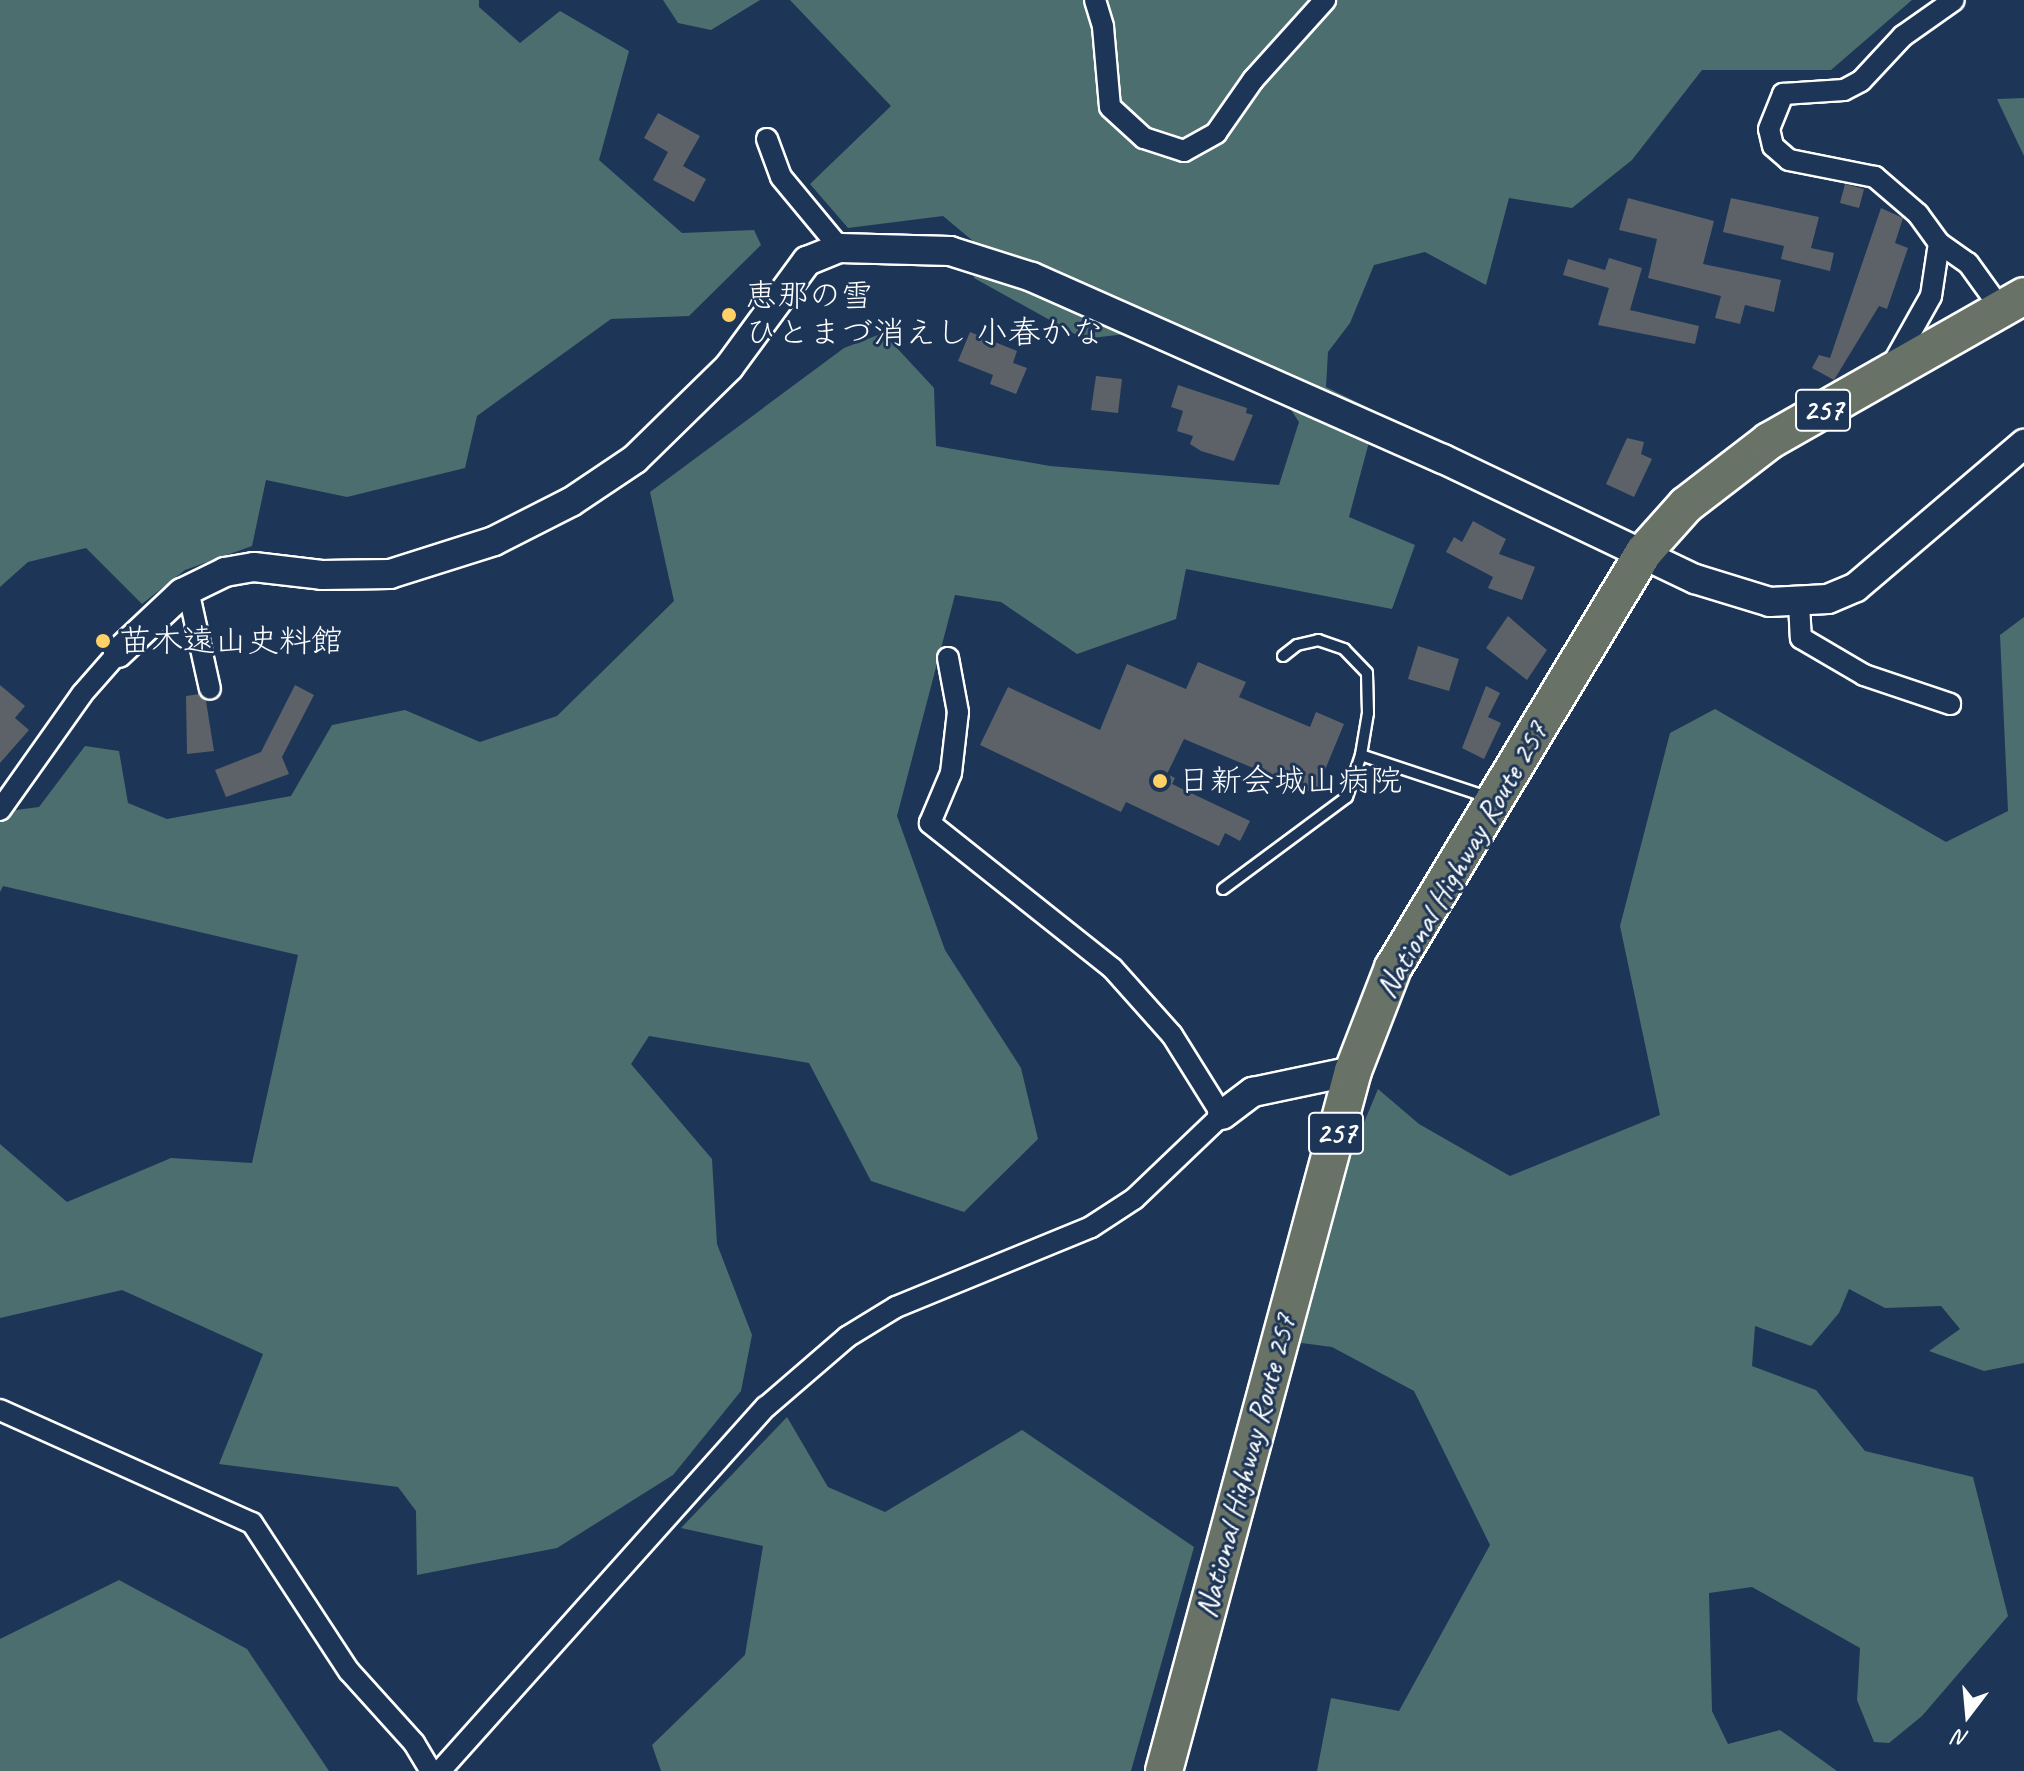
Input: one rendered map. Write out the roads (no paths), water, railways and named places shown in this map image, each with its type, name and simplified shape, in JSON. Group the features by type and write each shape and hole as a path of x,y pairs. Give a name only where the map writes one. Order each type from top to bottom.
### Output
{"highway":[{"name":"National Highway Route 257","path":"1164,1771 1353,1071 1393,968 1492,799 1644,552 1686,505 1736,463 2012,303"}],"street":[{"path":"1095,0 1110,107 1144,138 1184,151 1201,145 1216,133 1253,80 1325,0"},
{"path":"1954,0 1903,36 1861,81 1844,90 1783,94 1769,129 1773,146 1789,160 1875,177 1918,214 1939,243 1968,263 2012,303"},
{"path":"767,139 781,177 840,248"},
{"path":"1889,373 1906,333 1931,296 1939,243"},
{"path":"0,810 82,694 118,653 188,590 225,572 254,567 322,575 390,574 494,541 571,502 635,459 729,367 807,261 840,248 950,251 1032,277 1735,595 1799,603 1828,599 1884,568 2024,444"},
{"path":"188,590 210,689"},
{"path":"1799,603 1801,638 1864,675 1950,704"},
{"path":"948,658 958,712 951,773 930,823 1112,968 1172,1035 1222,1115"},
{"path":"440,1771 766,1407 847,1337 896,1307 1091,1227 1134,1199 1222,1115 1253,1092 1353,1071"},
{"path":"0,1410 252,1523 349,1671 414,1743 431,1771"}],"lane":[{"path":"1223,889 1347,797 1361,755 1368,713 1367,673 1344,649 1318,640 1297,645 1283,656"},
{"path":"1361,755 1492,799"}],"place":[{"name":"恵那の雪 ひとまづ消えし 小春かな","path":"729,315"},
{"name":"苗木遠山史料館","path":"103,641"},
{"name":"日新会城山病院","path":"1160,781"}]}
